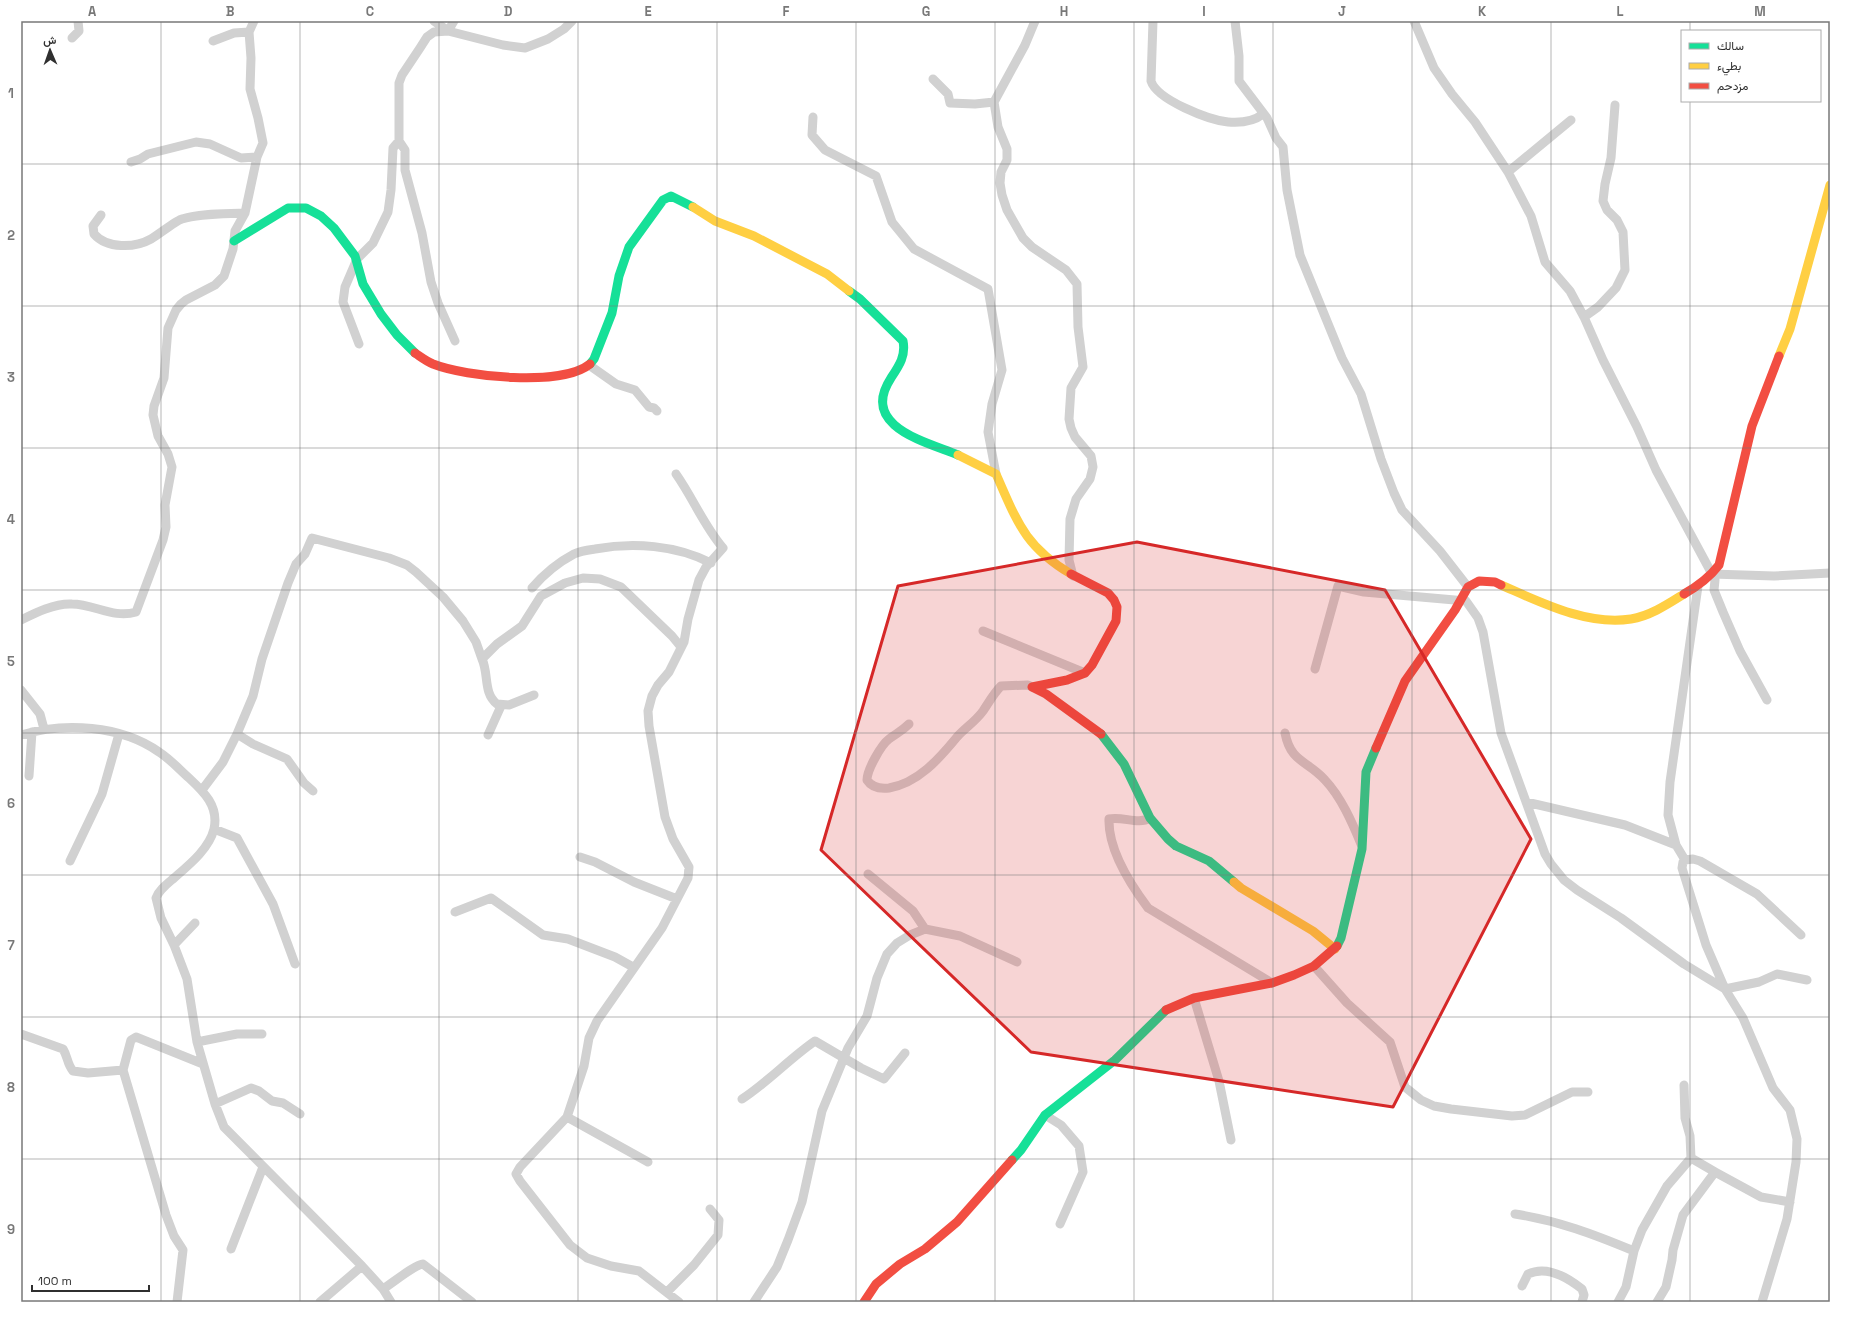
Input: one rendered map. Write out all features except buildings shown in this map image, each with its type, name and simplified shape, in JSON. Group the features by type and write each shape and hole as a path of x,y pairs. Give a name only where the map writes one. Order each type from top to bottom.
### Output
{"street":[{"path":"72,38 79,31 78,21"},
{"path":"21,620 45,610 72,604 122,615 136,612 163,540 166,527 165,505 172,466 168,454 158,436 153,410 162,385 168,328 173,316 181,304 214,285 224,276 234,241 235,231 246,213 257,157 263,143 250,90 251,58 249,32 254,21"},
{"path":"434,21 448,31"},
{"path":"448,31 454,21"},
{"path":"455,341 438,303 431,282 422,233 405,170 405,150 399,141 398,90 402,75 427,37 434,32 448,31 503,45 525,48 548,39 564,29 572,21"},
{"path":"1035,21 1025,45 994,102 998,127 1007,149 1007,160 1001,172 1000,183 1007,210 1023,238 1041,255 1066,270 1078,284 1078,327 1083,367 1071,388 1069,419 1070,428 1075,437 1091,456 1093,467 1090,479 1076,499 1070,519 1069,560 1073,576"},
{"path":"1153,21 1151,81 1152,86 1158,92 1170,100 1197,113 1226,122 1240,123 1257,119 1263,114"},
{"path":"1235,21 1239,56 1239,81 1271,124 1276,138 1283,147 1287,190 1300,255 1342,358 1361,394 1381,459 1394,493 1402,510 1440,551 1468,587"},
{"path":"1414,21 1434,68 1452,94 1475,122 1508,172 1531,216 1545,262 1570,291 1584,317 1605,366 1637,428 1656,470 1715,580 1714,590 1723,612 1740,651 1767,700"},
{"path":"213,41 234,34 249,32"},
{"path":"933,79 948,94 950,103 975,104 994,102"},
{"path":"1584,317 1598,307 1616,288 1625,270 1623,232 1617,220 1607,210 1603,201 1605,184 1612,158 1615,105"},
{"path":"813,117 812,135 825,150 876,176 892,222 914,249 988,289 1002,370 992,404 988,432 996,474 1023,532 1052,563 1073,576 1108,593 1114,598 1118,610 1116,621 1099,649 1094,662 1084,674 1032,687"},
{"path":"1508,172 1571,120"},
{"path":"359,344 343,302 345,286 357,259 373,243 388,212 391,190 393,148 399,141"},
{"path":"131,162 148,154 196,142 210,144 241,158 257,157"},
{"path":"864,1302 876,1284 900,1264 925,1249 957,1222 1021,1150 1045,1115 1115,1060 1166,1010 1194,998 1272,982 1314,966 1335,949 1341,938 1362,849 1366,772 1405,681 1468,587 1479,581 1494,582 1565,611 1590,617 1618,620 1639,617 1658,609 1698,586 1712,574 1719,565 1722,556 1740,467 1752,426 1790,329 1830,185"},
{"path":"234,241 288,208 301,207 322,215 336,229 357,259 362,281 383,317 414,352 423,359 438,366 497,376 537,377 574,372 589,365 594,359 612,313 619,276 629,247 663,200 671,196 677,197 715,221 754,236 822,271 860,299 899,336 905,346 903,356 888,382 883,399 887,413 897,428 911,438 949,451 972,462 981,469 996,474"},
{"path":"101,215 93,226 94,234 108,244 127,245 150,240 180,219 212,214 246,213"},
{"path":"589,365 616,384 635,390 649,406 657,411"},
{"path":"676,474 712,535 723,548 706,567 699,580 681,647 669,672 658,685 652,696 648,711 649,726 665,817 673,839 689,867 688,878 662,928 633,967 594,1026 589,1038 584,1066 567,1117 520,1167 516,1174 570,1245 587,1258 610,1266 639,1271 679,1302"},
{"path":"202,790 223,762 237,734 253,696 262,660 288,583 296,564 305,554 312,538 389,558 407,565 443,597 463,621 476,642 486,672 487,689 494,702 501,706 509,705 534,695"},
{"path":"532,588 544,573 576,553 604,548 641,545 654,546 691,554 711,563"},
{"path":"1712,574 1774,576 1830,573"},
{"path":"482,659 497,644 522,626 536,601 542,596 561,585 583,578 600,579 621,587 672,636 681,647"},
{"path":"1315,669 1338,586 1364,592 1460,600 1467,602 1478,618 1483,632 1501,733 1545,854 1564,880 1592,901 1621,918 1684,964 1724,989 1759,982 1778,974 1807,980"},
{"path":"1685,860 1676,845 1668,815 1670,782 1698,586"},
{"path":"983,631 1084,674"},
{"path":"909,724 898,735 888,740 870,769 868,780 872,786 879,788 897,786 926,770 949,748 957,737 982,712 1001,686 1028,685 1046,694 1104,736 1124,764 1150,818 1168,840 1176,846 1209,861 1241,888 1313,931 1335,949"},
{"path":"21,690 40,714 44,729"},
{"path":"488,735 501,706"},
{"path":"21,735 44,729 82,729 119,734 141,742 159,752 209,798 214,810 214,829 209,842 203,850 158,894 156,905 187,979 197,1042 215,1104 224,1127 362,1266 383,1289 391,1302"},
{"path":"30,776 32,732"},
{"path":"1285,733 1287,746 1294,756 1319,774 1333,790 1354,826 1362,849"},
{"path":"70,861 102,794 119,734"},
{"path":"237,734 253,744 287,759 304,784 313,791"},
{"path":"1526,802 1625,825 1676,845"},
{"path":"1150,818 1145,821 1117,817 1109,819 1109,830 1121,866 1135,891 1148,908 1272,982"},
{"path":"214,829 237,838 273,904 295,964"},
{"path":"580,858 595,862 634,882 677,899"},
{"path":"1685,860 1693,859 1700,861 1757,894 1801,935"},
{"path":"1685,860 1682,868 1706,945 1724,989 1743,1018 1773,1088 1790,1110 1797,1139 1796,1162 1787,1219 1762,1302"},
{"path":"868,874 913,911 925,929"},
{"path":"455,912 491,898 543,935 568,939 616,957 633,967"},
{"path":"174,945 195,923"},
{"path":"754,1302 777,1267 788,1240 802,1202 822,1111 848,1048 867,1016 877,978 887,954 897,943 910,935 925,929 960,936 1017,962"},
{"path":"1314,966 1347,1003 1390,1042 1404,1087 1421,1100 1434,1106 1488,1115 1525,1115 1572,1092 1588,1092"},
{"path":"1194,998 1219,1080 1231,1140"},
{"path":"21,1034 64,1049 67,1055 68,1065 73,1071 88,1073 123,1070"},
{"path":"197,1042 236,1034 262,1034"},
{"path":"177,1302 183,1250 174,1236 166,1214 123,1070 131,1040 136,1037 203,1064"},
{"path":"742,1099 753,1092 794,1056 814,1041 884,1079 906,1052"},
{"path":"1618,1302 1626,1287 1634,1251 1642,1230 1667,1186 1691,1158 1690,1136 1685,1118 1684,1085"},
{"path":"215,1104 251,1088 259,1091 272,1101 283,1103 300,1114"},
{"path":"1045,1115 1061,1125 1079,1146 1083,1172 1060,1224"},
{"path":"567,1117 648,1162"},
{"path":"1691,1158 1761,1197 1790,1202"},
{"path":"231,1249 263,1167"},
{"path":"1657,1302 1666,1287 1673,1250 1683,1215 1715,1172"},
{"path":"667,1292 694,1265 718,1235 719,1220 710,1209"},
{"path":"1515,1214 1547,1219 1567,1225 1634,1251"},
{"path":"383,1289 418,1264 423,1264 472,1302"},
{"path":"320,1302 362,1266"},
{"path":"1522,1286 1528,1274 1536,1271 1550,1271 1582,1289 1584,1295 1582,1302"}],"highlighted area":[{"path":"1137,542 1385,590 1531,839 1393,1107 1031,1052 821,850 898,586"}],"traffic: fast":[{"path":"590,364 594,359 612,313 619,276 629,247 663,200 671,196 693,207"},
{"path":"234,241 288,208 306,208 321,216 334,228 355,256 363,284 381,314 397,335 415,353"},
{"path":"849,291 860,299 903,341 903,356 883,395 884,409 890,420 901,430 915,438 958,455"},
{"path":"1101,734 1124,764 1150,818 1168,839 1176,846 1209,861 1234,882"},
{"path":"1337,946 1341,938 1362,849 1366,772 1376,748"},
{"path":"1012,1160 1021,1150 1045,1115 1115,1060 1166,1010"}],"traffic: slow":[{"path":"1779,356 1790,329 1830,185"},
{"path":"693,207 715,221 754,236 827,274 849,291"},
{"path":"958,455 996,474 1010,506 1032,542 1055,564 1071,574"},
{"path":"1501,585 1564,611 1581,616 1614,620 1631,619 1645,615 1659,609 1684,594"},
{"path":"1234,882 1241,888 1313,931 1335,949"}],"traffic: jam":[{"path":"415,353 430,363 448,369 468,373 513,378 558,376 577,371 590,364"},
{"path":"1684,594 1703,581 1719,565 1752,426 1779,356"},
{"path":"1071,574 1108,593 1114,600 1117,607 1116,621 1092,665 1085,673 1067,680 1032,687 1046,694 1101,734"},
{"path":"1376,748 1405,681 1455,610 1468,587 1479,581 1495,582 1501,585"},
{"path":"1166,1010 1194,998 1272,983 1294,975 1314,966 1337,946"},
{"path":"864,1302 876,1284 900,1264 925,1249 957,1222 1012,1160"}]}
